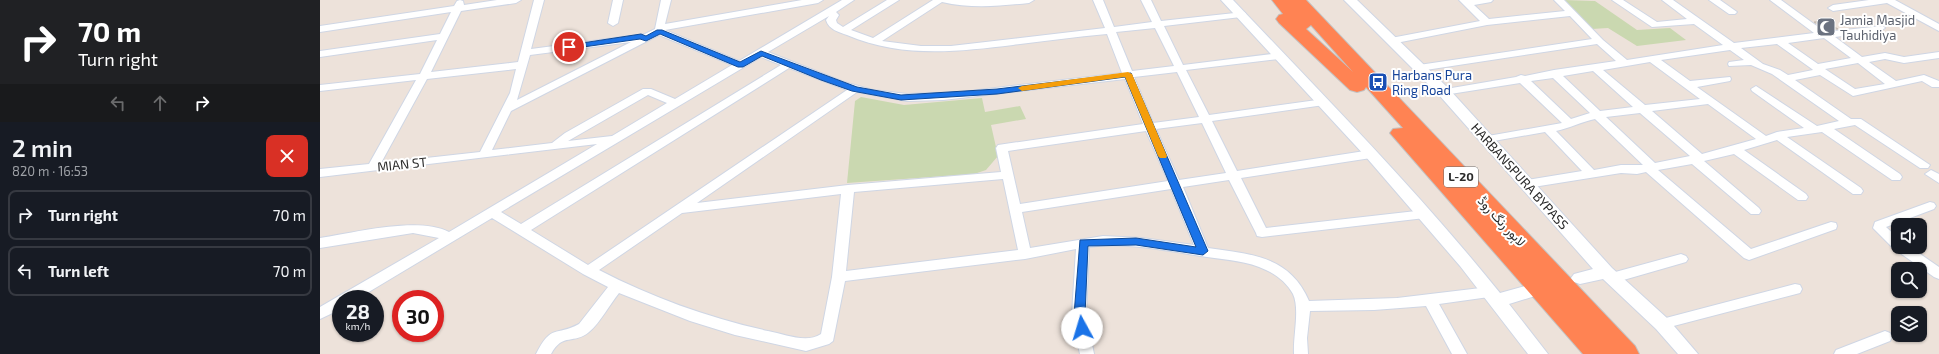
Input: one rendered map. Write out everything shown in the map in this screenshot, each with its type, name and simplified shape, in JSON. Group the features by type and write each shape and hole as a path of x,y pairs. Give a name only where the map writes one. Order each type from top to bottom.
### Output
{"highway":[{"path":"1266,0 1366,85"},
{"name":"لاہور رنگ روڈ","path":"1280,0 1366,85 1625,354"},
{"name":"لاہور رنگ روڈ","path":"1297,0 1366,85 1599,354"},
{"path":"1308,0 1366,85"}],"street":[{"path":"320,29 460,4 516,0"},
{"path":"484,154 515,93 539,0"},
{"path":"613,23 618,0"},
{"path":"660,29 666,0"},
{"path":"507,109 646,38 660,29 818,0"},
{"path":"844,30 894,0"},
{"path":"874,42 939,0"},
{"path":"945,0 971,4 990,4 1029,0"},
{"path":"1098,0 1149,126 1175,183 1203,251"},
{"path":"1146,0 1262,233 1424,214"},
{"path":"1228,0 1279,56 1324,102 1424,214 1493,296 1539,354"},
{"name":"HARBANSPURA BYPASS","path":"1350,0 1444,92 1488,139 1609,275 1662,324 1689,354"},
{"path":"1465,2 1488,0"},
{"path":"1559,0 1598,41 1623,62"},
{"path":"1617,0 1655,25 1696,21"},
{"path":"1667,0 1734,46 1754,62 1786,79 1849,123"},
{"path":"1714,0 1732,12"},
{"path":"1775,0 1894,84"},
{"path":"1833,8 1888,0 1939,28"},
{"path":"361,290 761,53 843,1"},
{"path":"1465,2 1487,22"},
{"path":"373,167 423,77 460,4"},
{"path":"830,10 834,15 831,20 832,24 844,30 874,42 915,49 944,49 1241,14"},
{"path":"1391,41 1487,22 1572,13"},
{"path":"1444,92 1623,62 1778,40 1880,28"},
{"path":"660,29 740,65"},
{"path":"320,54 444,36"},
{"path":"320,88 423,77 641,36 646,38"},
{"path":"1778,40 1853,93 1924,78 1936,85 1939,84"},
{"path":"1419,68 1598,41"},
{"path":"761,53 855,89 890,96 924,97 997,92 1180,67 1279,56"},
{"path":"1786,79 1819,69 1860,60 1885,56 1904,60 1939,54"},
{"path":"1651,58 1764,140"},
{"path":"1733,64 1754,62"},
{"path":"522,230 789,64"},
{"path":"1594,67 1755,211"},
{"path":"1554,73 1599,115 1650,167 1749,255 1831,226"},
{"path":"1522,78 1570,124"},
{"path":"1688,85 1726,79"},
{"path":"588,271 855,89"},
{"path":"1756,89 1896,177"},
{"path":"555,146 569,135 647,91 676,103"},
{"path":"1488,139 1570,124 1578,120 1599,115 1710,101"},
{"path":"1025,254 1002,148 1324,102"},
{"path":"1527,184 1621,169 1637,170 1696,159 1735,149 1777,135 1857,122 1932,173"},
{"path":"1547,128 1591,174"},
{"path":"1777,135 1857,191"},
{"name":"MIAN ST","path":"320,173 618,138"},
{"path":"1735,149 1802,196"},
{"path":"1015,208 1371,154"},
{"path":"680,209 848,189 1008,176"},
{"path":"493,213 588,271 617,286 690,316 806,350 828,337 839,277 848,189"},
{"path":"1898,218 1930,206"},
{"path":"1891,221 1880,225 1879,228 1891,239"},
{"path":"320,243 413,229 439,232 451,238"},
{"path":"839,277 1025,254 1084,243 1136,242 1203,251 1241,258 1275,268 1294,284 1301,295 1304,306 1300,338 1300,354"},
{"path":"1084,243 1079,315 1087,354"},
{"path":"1911,254 1939,274"},
{"path":"1580,278 1609,275 1681,259"},
{"path":"543,354 550,342 557,336 577,332 584,328 617,286"},
{"path":"1662,324 1795,289"},
{"path":"1304,306 1341,306 1430,301 1493,296 1529,291"},
{"path":"1430,301 1460,354"},
{"path":"320,314 332,307"},
{"path":"1841,354 1885,337"}],"green space":[{"path":"1563,0 1595,1 1637,30 1670,28 1686,40 1637,46 1608,28 1592,29"},
{"path":"861,97 904,105 982,98 985,112 1020,106 1026,119 991,125 998,156 986,170 974,174 847,183 855,101"}],"building":[{"name":"Jamia Masjid Tauhidiya","path":"1825,21 1838,29 1825,30 1814,22"}],"slow traffic":[{"path":"1022,88 1128,74 1163,156"}],"place":[{"name":"Jamia Masjid Tauhidiya","path":"1826,27"},
{"name":"Harbans Pura Ring Road","path":"1378,82"}],"route":[{"path":"569,47 641,36 646,38 660,31 740,65 761,53 824,79 855,89 881,95 901,97 944,96 997,92 1128,74 1203,251 1136,242 1118,241 1084,243 1079,315 1082,328"}]}
